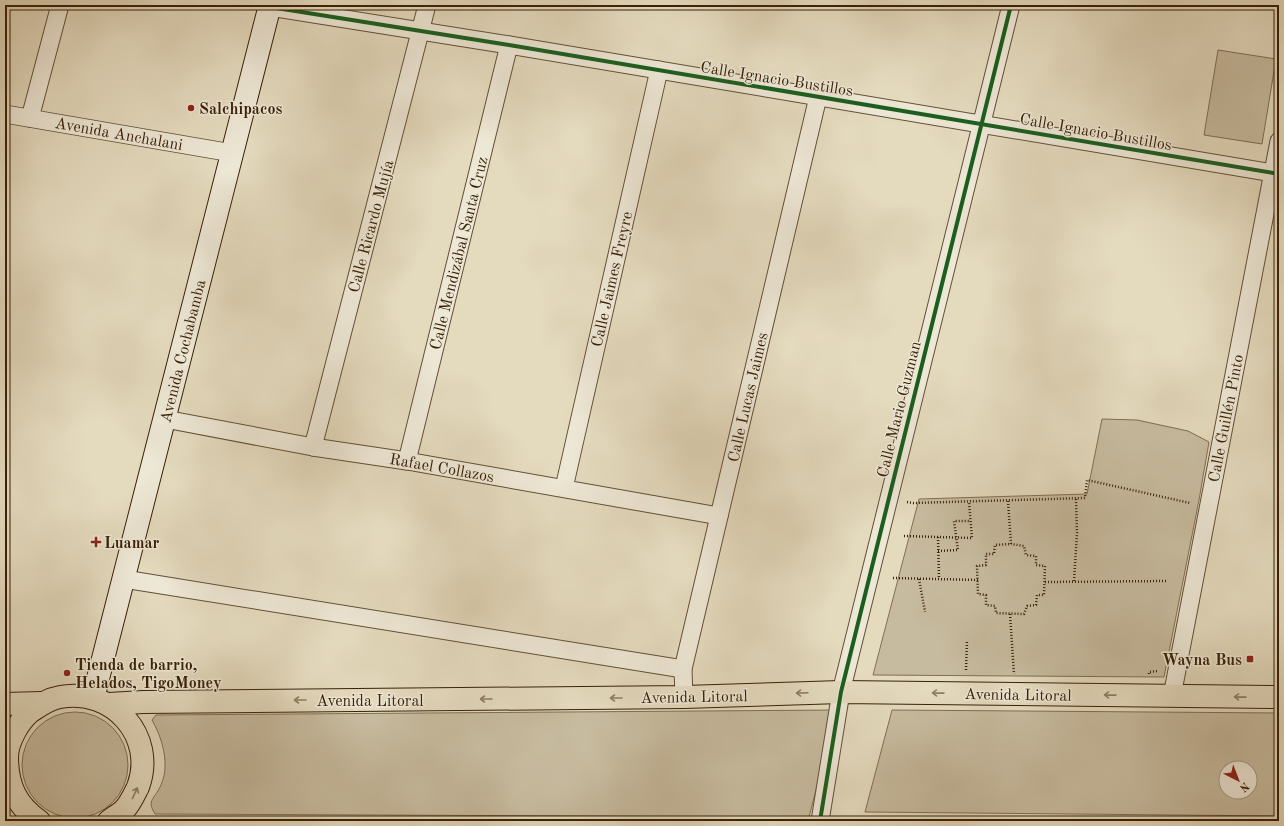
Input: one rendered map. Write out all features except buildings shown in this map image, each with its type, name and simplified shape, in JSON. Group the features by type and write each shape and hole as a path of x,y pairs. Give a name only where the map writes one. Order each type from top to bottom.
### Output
{"main road":[{"name":"Avenida Cochabamba","path":"101,701 124,579 270,6"},
{"name":"Avenida Litoral","path":"42,703 58,697 76,695 101,701 684,697 840,692 1279,698"},
{"path":"101,701 123,715 133,728 140,745 142,762 140,779 134,796 124,810 109,821"},
{"path":"5,704 42,703"},
{"path":"40,821 28,813 15,796 7,776 7,755 13,734 25,716 42,703"}],"street":[{"path":"30,118 60,5"},
{"name":"Calle Ricardo Mujía","path":"313,447 428,5"},
{"name":"Calle Mario Guzman","path":"820,821 840,692 1011,5"},
{"name":"Calle Ignacio Bustillos","path":"270,6 1276,174"},
{"name":"Calle Mendizábal Santa Cruz","path":"407,461 509,45"},
{"name":"Calle Jaimes Freyre","path":"564,488 659,70"},
{"name":"Calle Lucas Jaimes","path":"684,697 683,669 818,97"},
{"name":"Avenida Anchalani","path":"5,114 232,153"},
{"name":"Calle Guillén Pinto","path":"1172,696 1276,174 1279,141"},
{"name":"Rafael Collazos","path":"165,418 313,447 407,461 719,516"},
{"path":"124,579 683,669"}],"path":[{"path":"913,503 1085,498 1087,480 1185,502"},
{"path":"1074,581 1077,533 1076,499"},
{"path":"1008,500 1011,544"},
{"path":"904,536 972,538 969,502"},
{"path":"938,551 958,550 954,521 970,521"},
{"path":"938,537 940,579"},
{"path":"1011,544 1024,546 1026,555 1036,556 1036,565 1045,566 1044,595 1037,595 1036,605 1027,606 1024,614 996,613 995,606 986,605 986,595 978,594 977,566 986,565 986,554 994,554 996,545 1011,544"},
{"path":"893,578 978,580"},
{"path":"919,579 925,612"},
{"path":"1044,582 1168,581"},
{"path":"1010,614 1016,694"},
{"path":"966,670 967,640"}],"shaded area":[{"path":"1218,50 1276,59 1262,144 1204,135"},
{"path":"1102,419 1137,420 1188,431 1209,442 1164,677 873,675 919,499 1087,494"},
{"path":"837,710 809,817 155,814 151,806 151,803 162,782 165,768 165,756 162,743 152,720 156,715"},
{"path":"892,710 1279,713 1279,816 865,812"},
{"path":"75,712 95,716 113,727 124,745 128,765 124,785 113,803 95,814 75,818 55,814 37,803 26,785 22,765 26,745 37,727 55,716"}],"cycle path":[{"path":"820,821 841,692 1011,5"},
{"path":"270,7 509,45 1279,174"}],"place":[{"name":"Salchipacos","path":"191,108"},
{"name":"Luamar","path":"96,542"},
{"name":"Wayna Bus","path":"1250,659"},
{"name":"Tienda de barrio, Helados, TigoMoney","path":"67,673"}]}
